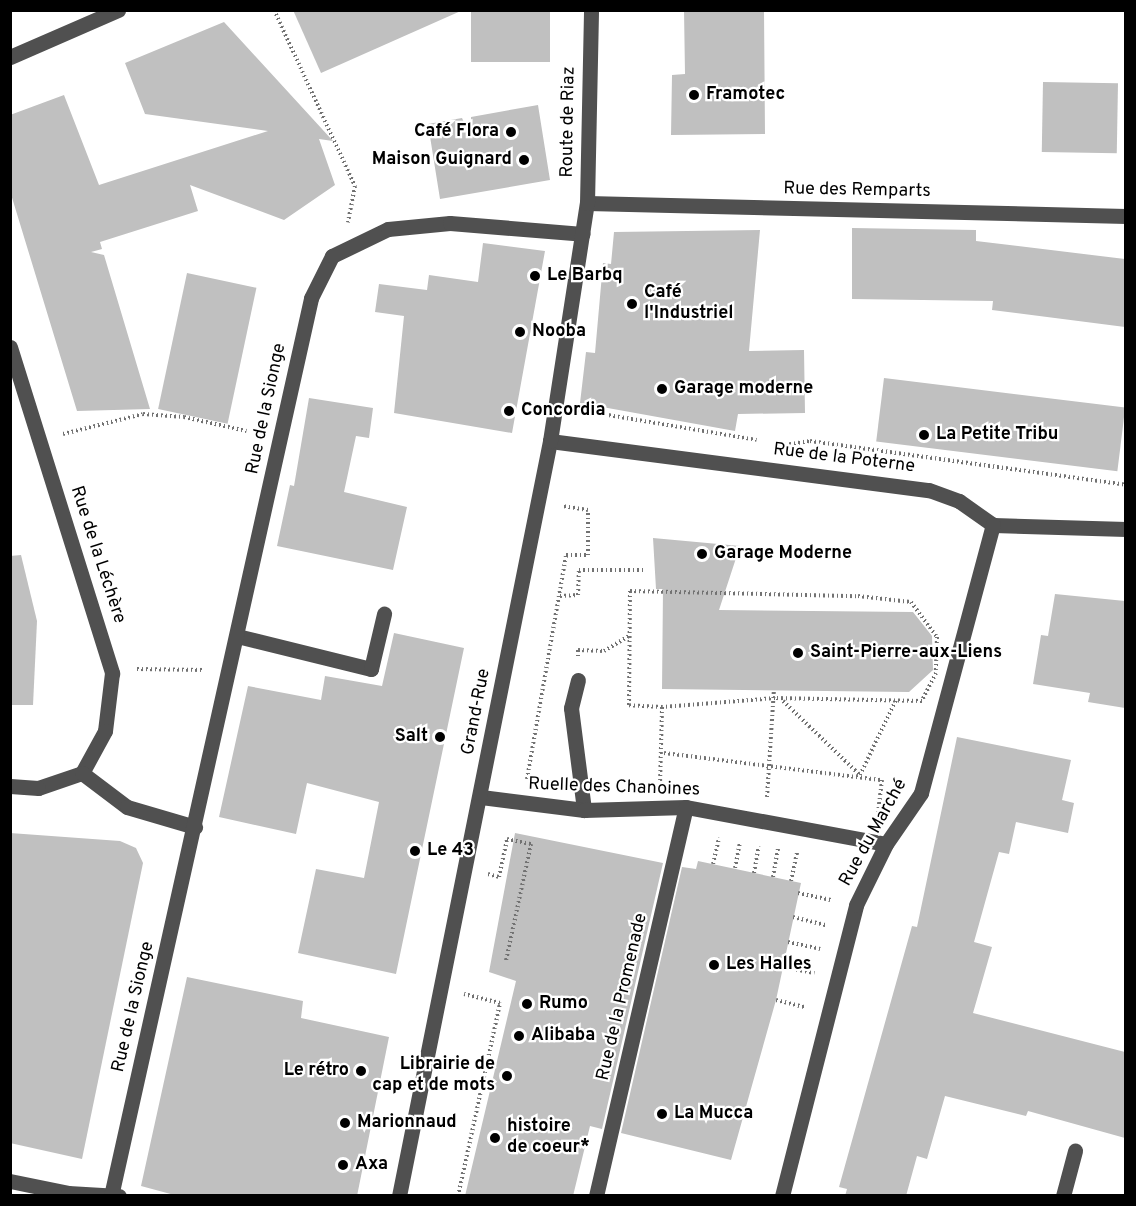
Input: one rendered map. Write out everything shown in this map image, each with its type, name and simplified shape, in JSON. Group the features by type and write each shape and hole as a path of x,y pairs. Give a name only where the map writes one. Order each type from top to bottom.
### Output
{"street":[{"path":"10,57 118,10"},
{"name":"Route de Riaz","path":"583,234 587,203 591,10"},
{"name":"Rue des Remparts","path":"587,203 1125,216"},
{"name":"Rue de la Sionge","path":"114,1195 311,298 332,256 388,229 450,223 583,234"},
{"name":"Grand-Rue","path":"399,1196 481,797 550,441 583,234"},
{"name":"Rue de la Léchère","path":"10,347 112,673 105,731 82,773"},
{"name":"Rue de la Poterne","path":"550,441 929,490 959,501 993,525"},
{"path":"993,525 1125,529"},
{"name":"Rue du Marché","path":"782,1196 856,905 886,844 921,793 993,525"},
{"path":"237,636 371,669 384,614"},
{"path":"578,680 571,708 585,810"},
{"path":"10,786 38,788 82,773 127,807 195,827"},
{"name":"Ruelle des Chanoines","path":"481,797 522,806 585,810 686,807 886,844"},
{"name":"Rue de la Promenade","path":"596,1196 686,807"},
{"path":"1063,1196 1075,1151"},
{"path":"10,1181 68,1193 114,1195"}],"path":[{"path":"273,10 355,186 348,224"},
{"path":"577,398 575,410 762,441"},
{"path":"63,434 143,414 246,431"},
{"path":"774,443 810,441 1125,485"},
{"path":"522,806 566,555 588,555 588,510 558,505"},
{"path":"560,596 578,595 579,570 645,570"},
{"path":"630,591 858,596 911,602 938,637 936,673 922,701 896,700 783,700 775,698 662,707 629,705 630,591"},
{"path":"586,650 604,651 630,635"},
{"path":"133,670 208,671"},
{"path":"767,794 774,690"},
{"path":"783,700 860,776"},
{"path":"860,776 896,700"},
{"path":"662,707 664,753 860,776 881,783"},
{"path":"499,877 507,839 531,844 506,961"},
{"path":"798,893 828,900"},
{"path":"793,917 823,925"},
{"path":"788,942 817,948"},
{"path":"783,967 811,972"},
{"path":"440,988 500,1003 458,1196"},
{"path":"776,1000 805,1007"}],"building":[{"path":"293,10 463,10 321,73"},
{"path":"471,10 550,10 550,62 471,62"},
{"path":"684,10 764,10 765,134 671,135 672,75 685,74"},
{"path":"224,22 333,141 319,139 335,185 284,220 190,185 198,211 100,242 102,249 91,252 104,255 150,409 77,411 10,191 10,115 64,95 99,185 268,131 145,114 125,63"},
{"path":"1043,82 1118,83 1117,153 1042,152"},
{"path":"538,105 550,180 440,199 428,124 462,118 471,138 471,117"},
{"path":"852,228 976,230 976,241 1125,259 1125,327 992,310 993,301 852,299"},
{"path":"760,230 749,351 804,350 805,413 738,414 735,431 580,403 586,352 595,353 603,263 611,264 614,232"},
{"path":"483,243 545,251 512,433 394,413 404,316 375,312 379,284 427,290 429,275 478,282"},
{"path":"187,273 256,288 228,424 158,409"},
{"path":"884,378 1125,408 1117,471 876,442"},
{"path":"309,398 373,408 369,438 356,436 344,492 407,507 393,570 277,546 290,485 294,486"},
{"name":"Saint-Pierre-aux-Liens","path":"653,538 740,546 719,610 913,612 932,636 933,670 909,692 662,689 663,589 656,589"},
{"path":"21,555 37,621 33,705 10,705 10,556"},
{"path":"1055,594 1125,601 1125,708 1088,702 1090,693 1033,684 1041,635 1048,636"},
{"path":"394,633 464,648 396,974 298,953 316,869 364,878 379,802 307,783 296,834 219,817 248,686 321,700 325,676 382,686"},
{"path":"957,737 1071,760 1062,800 1074,803 1068,833 1016,822 1009,854 999,852 974,942 992,947 973,1013 1125,1052 1125,1138 1028,1111 1026,1116 945,1096 927,1159 917,1156 906,1196 845,1196 847,1189 839,1187 912,926 917,927"},
{"path":"10,833 120,841 136,848 143,863 82,1159 10,1143"},
{"path":"515,833 663,863 602,1129 590,1126 573,1196 465,1196 516,981 489,972"},
{"path":"698,861 801,883 776,1000 731,1160 621,1133 682,867 696,869"},
{"path":"187,977 303,1001 301,1018 389,1037 357,1196 178,1196 141,1186"}],"place":[{"name":"Framotec","path":"694,95"},
{"name":"Café Flora","path":"511,132"},
{"name":"Maison Guignard","path":"524,160"},
{"name":"Le Barbq","path":"535,276"},
{"name":"Café l'Industriel","path":"632,304"},
{"name":"Nooba","path":"520,332"},
{"name":"Garage moderne","path":"662,389"},
{"name":"Concordia","path":"509,411"},
{"name":"La Petite Tribu","path":"924,435"},
{"name":"Garage Moderne","path":"702,554"},
{"name":"Saint-Pierre-aux-Liens","path":"798,653"},
{"name":"Salt","path":"440,737"},
{"name":"Le 43","path":"415,851"},
{"name":"Les Halles","path":"714,965"},
{"name":"Rumo","path":"527,1004"},
{"name":"Alibaba","path":"519,1036"},
{"name":"Le rétro","path":"361,1071"},
{"name":"Librairie de cap et de mots","path":"507,1076"},
{"name":"La Mucca","path":"662,1114"},
{"name":"Marionnaud","path":"345,1123"},
{"name":"histoire de coeur*","path":"495,1138"},
{"name":"Axa","path":"343,1165"}]}
